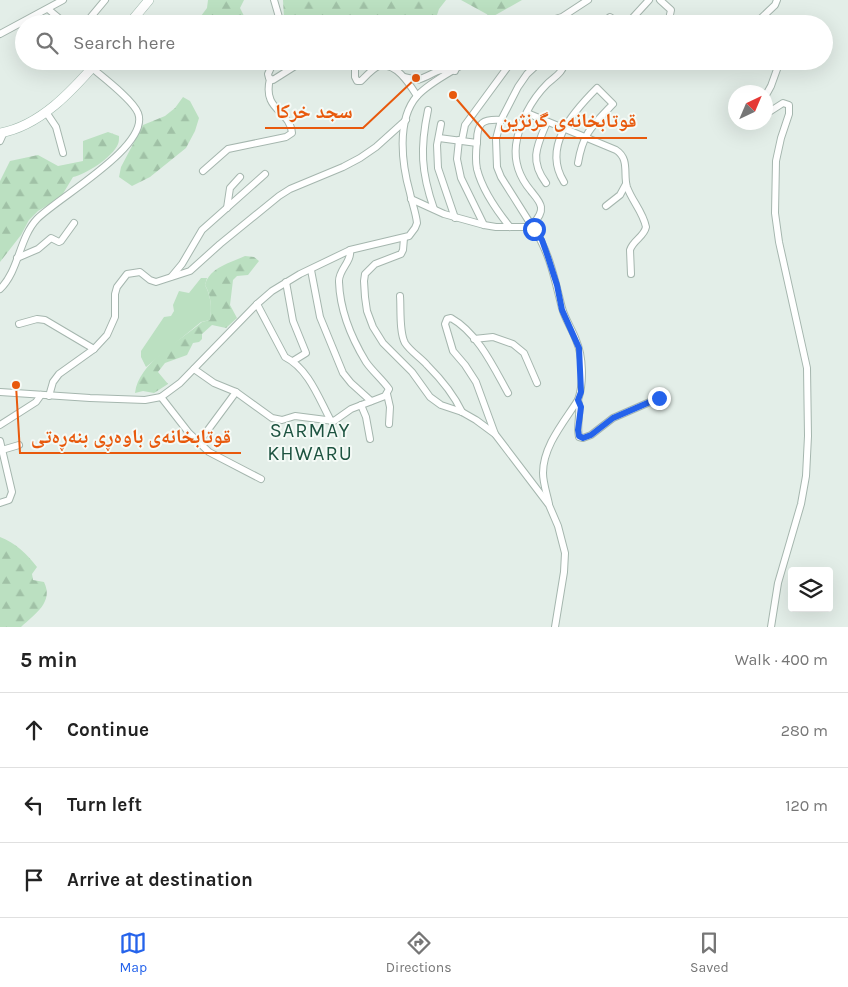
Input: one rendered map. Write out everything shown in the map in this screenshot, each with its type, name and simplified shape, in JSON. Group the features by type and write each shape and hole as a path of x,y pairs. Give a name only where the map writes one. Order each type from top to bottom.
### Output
{"street":[{"path":"36,15 63,0"},
{"path":"92,15 105,0"},
{"path":"136,15 149,0"},
{"path":"274,0 278,15"},
{"path":"568,15 588,0"},
{"path":"635,15 649,0"},
{"path":"660,0 671,10 670,15"},
{"path":"764,15 775,5 777,0"},
{"path":"48,9 55,15"},
{"path":"0,34 15,26"},
{"path":"1,135 46,112 90,70"},
{"path":"0,289 7,281 32,224 44,212 96,171 115,159 127,146 138,126 139,114 100,70"},
{"path":"203,171 228,149 286,137 292,133 290,125 271,102 268,95 270,78 268,74 270,70"},
{"path":"270,78 273,80 289,70"},
{"path":"355,70 355,77 358,81 375,70"},
{"path":"392,70 403,77 418,96"},
{"path":"403,77 417,80 439,70"},
{"path":"0,392 127,400 145,400 161,397 180,384 257,304 286,282 350,250 404,238 412,232 417,223 403,151 406,120 409,110 418,96 432,84 454,70"},
{"path":"484,225 460,178 456,159 465,126 505,70"},
{"path":"531,70 518,87 501,120 496,139 497,167 507,189 542,240 557,285 562,310 579,348 581,392 578,400 550,444 544,458 543,474 549,505 562,538 565,560 555,627"},
{"path":"531,226 540,213 541,206 521,177 515,154 517,139 527,113 540,92 559,70"},
{"path":"771,85 777,70"},
{"path":"564,182 556,163 556,151 565,129 577,108 596,88 613,104 592,125 584,137 578,163"},
{"path":"770,627 778,583 801,504 806,476 809,384 805,355 779,242 775,213 776,161 789,114 789,104 783,103 773,109"},
{"path":"428,110 423,142 423,170 434,209"},
{"path":"46,112 56,127 63,153"},
{"path":"527,113 620,152 626,168 626,184 646,227 630,250 631,274"},
{"path":"49,396 53,382 59,374 94,350 102,342 115,317 115,294 117,287 128,274 140,272 153,282 190,271 279,196 290,189 360,158 376,147 406,120"},
{"path":"501,120 483,122 477,132 477,168 485,190 510,227"},
{"path":"546,184 540,175 535,160 536,150 547,122"},
{"path":"440,124 437,145 438,168 455,218"},
{"path":"438,138 476,143"},
{"path":"169,278 182,264 202,230 265,174"},
{"path":"227,208 230,188 240,177"},
{"path":"606,206 620,195 626,184"},
{"path":"411,199 455,218 484,225 496,227 531,226"},
{"path":"17,258 38,249 51,238 59,242 61,241 74,223"},
{"path":"404,238 401,254 375,264 365,274 367,311 373,327 383,344 412,372 430,396 441,405 462,412 476,420 495,434 549,505"},
{"path":"350,250 349,259 338,280 342,302 347,322 360,350 367,363 388,389 389,424"},
{"path":"311,270 320,316 343,373 370,401"},
{"path":"286,282 293,321 306,353 294,362"},
{"path":"400,296 402,329 406,344 445,386 456,400 462,412"},
{"path":"257,304 285,356 302,370 331,421"},
{"path":"495,434 476,382 453,351 445,321 451,318 457,321 474,339 484,351 508,394"},
{"path":"19,324 37,319 45,320 94,350"},
{"path":"474,339 493,337 504,340 520,349 527,358 528,365 538,384"},
{"path":"194,369 214,383 236,392 272,418 278,420 295,416 331,421 338,420 346,412 387,394"},
{"path":"199,442 236,392"},
{"path":"0,425 36,402 41,395"},
{"path":"161,397 189,433 209,452 261,479"},
{"path":"578,400 581,407 578,430 579,436 583,438 591,435 613,418 659,398"},
{"path":"361,406 366,417 370,439"},
{"path":"0,441 12,492 9,500 0,503"},
{"path":"2,450 19,445"}],"green space":[{"path":"208,0 244,0 240,8 244,15 202,15 207,8"},
{"path":"283,0 446,0 437,15 284,15"},
{"path":"461,0 522,0 496,15 488,15"},
{"path":"183,97 190,101 199,118 186,148 150,177 132,186 119,177 121,167 143,125 165,116 175,108"},
{"path":"108,132 119,136 118,143 111,154 98,165 73,177 61,197 38,211 29,220 21,235 0,262 0,181 10,161 38,155 58,166 83,161 83,141"},
{"path":"245,256 254,257 259,261 248,275 237,276 233,280 230,305 237,318 226,328 212,325 202,334 202,339 199,342 193,343 187,355 165,363 158,372 168,384 154,393 143,391 135,393 138,382 144,372 161,353 202,322 210,320 209,293 205,285 211,274 221,266"},
{"path":"201,278 207,278 205,285 209,293 210,320 201,322 146,367 141,357 141,351 164,317 171,316 179,291 189,293"},
{"path":"0,537 21,549 37,567 32,574 33,580 44,582 46,589 47,596 42,607 21,627 0,627"}],"place":[{"name":"سجد خركا","path":"416,78"},
{"name":"قوتابخانەی گرنژین","path":"453,95"},
{"name":"قوتابخانەی باوەڕی بنەڕەتی","path":"16,385"}],"district":[{"name":"SARMAY KHWARU","path":"310,442"}],"route":[{"path":"534,229 542,240 557,285 562,310 579,348 581,392 578,400 581,407 579,436 586,438 608,422 659,398"}]}
